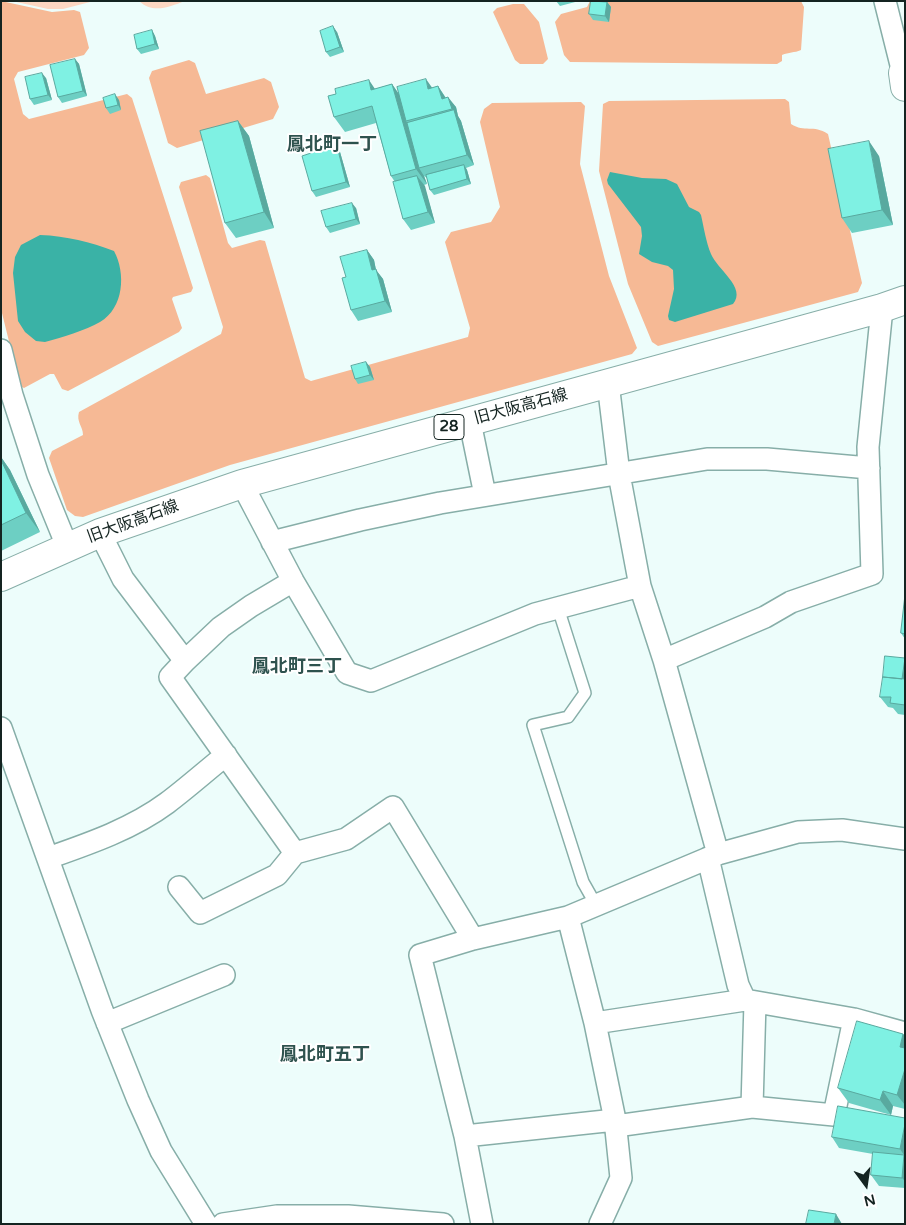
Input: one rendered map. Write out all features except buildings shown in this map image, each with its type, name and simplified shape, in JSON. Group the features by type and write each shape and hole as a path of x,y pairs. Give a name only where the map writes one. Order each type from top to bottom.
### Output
{"main road":[{"name":"旧大阪高石線","path":"1,577 100,533 242,484 893,304"}],"street":[{"path":"885,1 904,77"},
{"path":"664,660 765,617 791,602 872,574 868,447 893,304"},
{"path":"1,350 12,395 38,476 68,546"},
{"path":"608,383 619,474 640,586 664,660 713,856 738,985 750,1001 752,1106"},
{"path":"470,422 486,495"},
{"path":"272,542 440,502 707,459 767,459 869,468"},
{"path":"242,484 293,581 347,673 371,681 535,614 640,586"},
{"path":"100,533 122,579 185,661"},
{"path":"293,581 251,606 221,627 170,677 295,853"},
{"path":"1,728 8,768 48,858 107,1023 138,1100 161,1151 206,1224"},
{"path":"48,858 128,826 166,804 226,755"},
{"path":"179,887 200,913 277,875 295,853 346,839 393,807 473,939"},
{"path":"482,1224 465,1136 420,955 473,939 568,917 713,856 798,832 842,830 905,839"},
{"path":"568,917 595,1023 615,1123 621,1178 600,1224"},
{"path":"107,1023 224,975"},
{"path":"595,1023 750,1001 854,1019 905,1033"},
{"path":"465,1136 615,1123 752,1106 834,1114 854,1019"},
{"path":"223,1224 277,1216 348,1216 443,1224"}],"lane":[{"path":"558,608 585,693 568,717 533,724 582,882 596,905"}],"shaded area":[{"path":"1,1 52,12 74,10 80,12 89,48 84,55 18,72 14,79 23,114 29,119 127,94 132,98 193,288 191,292 173,297 172,299 182,328 179,332 68,391 62,389 54,374 50,374 24,388 20,386 1,309"},
{"path":"12,1 94,1 63,9 48,9"},
{"path":"139,1 185,1 167,7 155,8 144,5"},
{"path":"590,1 801,1 804,7 801,50 782,55 782,61 777,64 570,62 564,55 555,22 561,14 587,7"},
{"path":"513,4 524,4 539,22 548,59 543,64 520,64 515,60 493,12 497,8"},
{"path":"189,60 195,63 206,94 264,78 271,82 279,107 273,119 177,148 168,143 149,78 152,71"},
{"path":"785,99 789,102 791,124 801,128 818,129 828,134 862,283 858,292 658,346 652,342 628,284 599,171 603,104 609,101"},
{"path":"581,102 585,106 580,164 609,276 637,348 632,354 230,465 83,517 75,516 67,510 49,458 52,451 83,435 78,419 79,412 221,334 223,327 179,187 181,182 206,175 210,178 228,243 232,248 260,240 265,241 305,378 311,381 468,337 470,328 445,242 451,232 491,222 500,207 480,122 484,109 492,103"}],"water":[{"path":"610,172 642,178 666,179 677,184 689,207 701,215 711,254 734,285 736,298 733,304 675,322 669,320 668,316 674,289 673,270 668,266 652,262 639,254 642,236 641,227 608,184 607,180"},
{"path":"40,235 78,240 114,251 118,260 121,279 118,299 108,316 88,328 45,342 36,341 25,332 18,321 13,273 15,257 21,245"}],"district":[{"name":"鳳北町一丁","path":"332,145"},
{"name":"鳳北町三丁","path":"297,667"},
{"name":"鳳北町五丁","path":"325,1055"}]}
